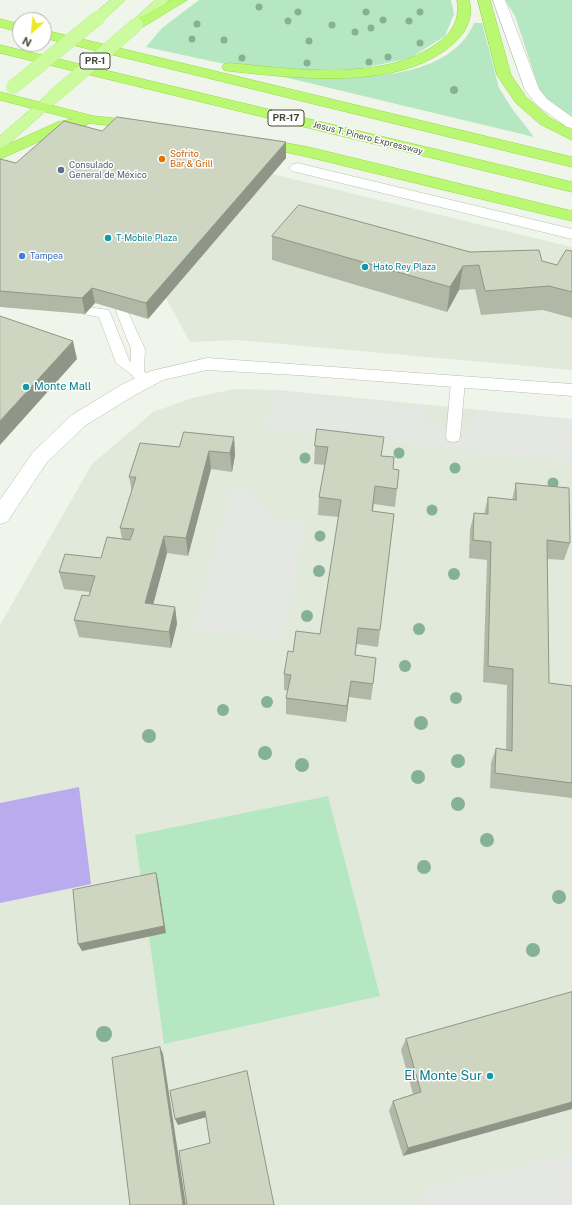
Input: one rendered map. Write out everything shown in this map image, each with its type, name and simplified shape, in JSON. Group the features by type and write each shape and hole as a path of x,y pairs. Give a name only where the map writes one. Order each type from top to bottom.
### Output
{"highway":[{"path":"136,25 181,0"},
{"path":"164,63 316,74 349,73 402,66 444,48 462,25 465,14 463,0"},
{"path":"484,0 504,75 521,100 545,121 572,136"},
{"path":"0,23 12,26"},
{"name":"PR-17","path":"52,36 572,162"},
{"name":"Jesus T. Pinero Expressway","path":"0,49 572,187"},
{"path":"0,97 92,120 156,127"},
{"path":"0,154 64,125 92,120"},
{"path":"245,140 308,152 572,216"}],"main road":[{"name":"PR-1","path":"0,97 119,0"},
{"name":"PR-1","path":"0,144 163,0"}],"street":[{"path":"499,0 532,90 542,102 572,124"},
{"path":"297,168 572,234"},
{"path":"0,516 40,457 79,420 141,376 158,375 207,364 297,369 572,390"}],"lane":[{"path":"87,311 104,313 123,362 141,376"},
{"path":"122,311 138,349 141,376"},
{"path":"453,437 458,382"}],"shaded area":[{"path":"272,174 572,247 572,370 237,340 190,342 166,298"},
{"name":"El Monte Sur","path":"234,389 277,390 572,419 572,1205 0,1205 0,625 92,464 153,412 192,398"},
{"path":"276,392 426,406 426,423 472,428 474,410 572,420 572,461 266,429"},
{"path":"230,490 253,493 277,522 304,524 283,640 194,629"},
{"path":"79,787 91,884 0,903 0,803"},
{"path":"572,1154 572,1205 424,1205 420,1190"}],"green space":[{"path":"199,0 451,0 454,14 445,36 410,58 359,69 310,70 248,67 220,63 146,47 162,28"},
{"path":"505,0 572,0 572,120 541,95 515,16"},
{"path":"474,23 482,23 499,88 513,110 534,137 284,77 362,77 390,74 417,68 441,58 461,43"},
{"path":"328,796 380,996 164,1044 135,835"}],"building":[{"name":"T-Mobile Plaza","path":"117,117 286,142 146,303 92,288 82,298 0,291 0,159 16,163 64,121 102,131"},
{"path":"299,205 470,252 539,250 542,261 557,265 566,250 572,251 572,292 549,286 485,291 479,265 463,266 450,287 272,236"},
{"name":"Monte Mall","path":"0,316 73,341 0,421"},
{"path":"317,429 384,437 381,456 394,457 393,469 399,470 397,489 375,486 372,511 394,514 380,630 358,628 355,655 376,658 373,684 351,681 347,706 286,698 291,675 284,674 288,651 293,652 296,631 320,634 341,500 319,497 328,447 315,446"},
{"path":"184,432 234,437 230,453 209,451 186,538 164,536 145,603 175,607 169,632 74,620 82,595 89,596 95,576 59,572 65,554 101,558 107,537 130,540 134,529 120,528 136,477 129,477 140,443 179,447"},
{"path":"516,483 569,488 570,543 547,540 549,683 572,686 572,783 495,773 496,748 512,751 513,669 488,666 491,542 473,540 474,513 488,514 488,497 516,500"},
{"path":"156,873 164,926 78,944 73,890"},
{"name":"El Monte Sur","path":"572,992 572,1102 408,1148 393,1101 421,1092 406,1039"},
{"path":"160,1047 183,1205 130,1205 112,1058"},
{"path":"247,1071 274,1205 187,1205 179,1151 210,1143 205,1111 175,1119 170,1091"}],"place":[{"name":"Sofrito Bar & Grill","path":"162,159"},
{"name":"Consulado General de México","path":"61,170"},
{"name":"T-Mobile Plaza","path":"108,238"},
{"name":"Tampea","path":"22,256"},
{"name":"Hato Rey Plaza","path":"365,267"},
{"name":"Monte Mall","path":"26,387"},
{"name":"El Monte Sur","path":"490,1076"}]}
